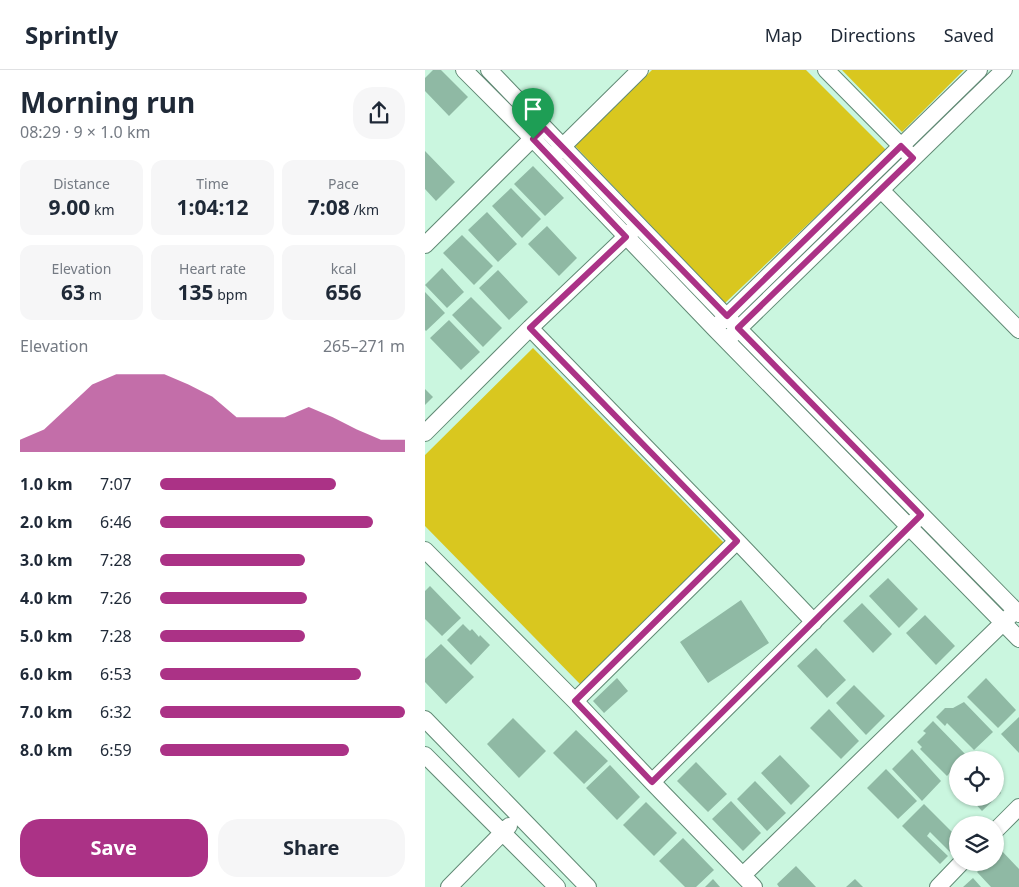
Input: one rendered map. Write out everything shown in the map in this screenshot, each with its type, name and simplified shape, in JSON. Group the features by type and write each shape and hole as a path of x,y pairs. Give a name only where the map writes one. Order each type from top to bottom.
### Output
{"street":[{"path":"465,70 539,133"},
{"path":"489,70 626,237 1019,639"},
{"path":"556,152 640,70"},
{"path":"826,70 913,158"},
{"path":"715,329 979,70"},
{"path":"727,340 1004,70"},
{"path":"425,245 539,133"},
{"path":"556,152 638,225 1017,612 1003,623 743,875"},
{"path":"881,190 1019,330"},
{"path":"425,433 530,328 638,225"},
{"path":"530,328 815,622"},
{"path":"652,782 921,515"},
{"path":"575,701 737,541"},
{"path":"425,550 575,701 754,887"},
{"path":"425,720 588,887"},
{"path":"425,755 557,887"},
{"path":"1004,822 1019,807"},
{"path":"449,887 519,816"},
{"path":"937,887 954,871"}],"shaded area":[{"path":"652,70 806,70 886,150 725,303 575,146"},
{"path":"842,70 964,70 902,132"},
{"path":"533,348 724,543 580,684 425,526 425,455"}],"building":[{"path":"433,70 441,70 468,97 449,116 425,91 425,78"},
{"path":"425,151 455,182 436,201 425,189"},
{"path":"533,166 564,198 545,216 514,184"},
{"path":"511,188 541,219 522,238 492,206"},
{"path":"487,212 517,244 498,262 468,230"},
{"path":"547,226 577,258 559,276 528,244"},
{"path":"462,235 493,266 474,285 443,253"},
{"path":"442,268 464,292 447,308 425,285"},
{"path":"498,270 528,302 509,320 479,288"},
{"path":"425,292 445,313 426,331 425,330"},
{"path":"471,297 502,328 483,347 452,315"},
{"path":"449,320 480,352 461,370 430,338"},
{"path":"425,389 433,397 425,405"},
{"path":"888,578 918,609 899,628 869,596"},
{"path":"430,586 461,618 442,636 425,619 425,591"},
{"path":"741,600 769,643 708,683 680,642"},
{"path":"862,603 892,634 873,653 843,621"},
{"path":"925,615 955,646 936,665 906,633"},
{"path":"463,624 470,631 472,629 479,637 480,635 490,645 471,665 447,640"},
{"path":"441,644 474,677 446,704 425,682 425,659"},
{"path":"816,648 846,680 827,698 797,666"},
{"path":"617,678 628,691 604,713 593,701"},
{"path":"986,678 1016,710 998,728 967,697"},
{"path":"854,685 885,716 866,735 836,703"},
{"path":"964,702 993,732 974,750 947,723 945,726 936,717 945,708 953,708"},
{"path":"829,709 859,741 841,759 810,728"},
{"path":"1019,717 1019,753 1001,734"},
{"path":"513,718 546,751 519,778 487,744"},
{"path":"933,721 962,751 949,751 949,774 947,776 920,749 922,747 917,742 926,733 923,731"},
{"path":"576,730 608,761 584,784 553,753"},
{"path":"912,749 941,781 922,801 892,769"},
{"path":"780,755 810,786 791,805 761,773"},
{"path":"696,762 727,794 708,812 677,781"},
{"path":"610,765 640,797 617,820 586,788"},
{"path":"886,769 917,801 898,819 867,788"},
{"path":"755,781 786,813 767,831 737,799"},
{"path":"731,801 761,833 743,851 712,819"},
{"path":"646,802 677,833 654,856 623,825"},
{"path":"924,804 949,829 949,851 930,832 927,836 948,856 940,864 902,826"},
{"path":"977,806 987,806 982,811"},
{"path":"683,838 714,870 696,887 685,887 659,861"},
{"path":"1004,853 1019,869 1019,887 991,887 977,872 1004,871"},
{"path":"796,866 816,887 779,887 777,884"},
{"path":"973,878 981,887 963,887"},
{"path":"713,879 720,887 705,887"},
{"path":"855,879 863,887 846,887"}],"route":[{"path":"544,128 727,316 901,146 913,158 738,328 921,515 652,782 575,701 737,541 530,328 626,237 533,139 544,128"}]}
